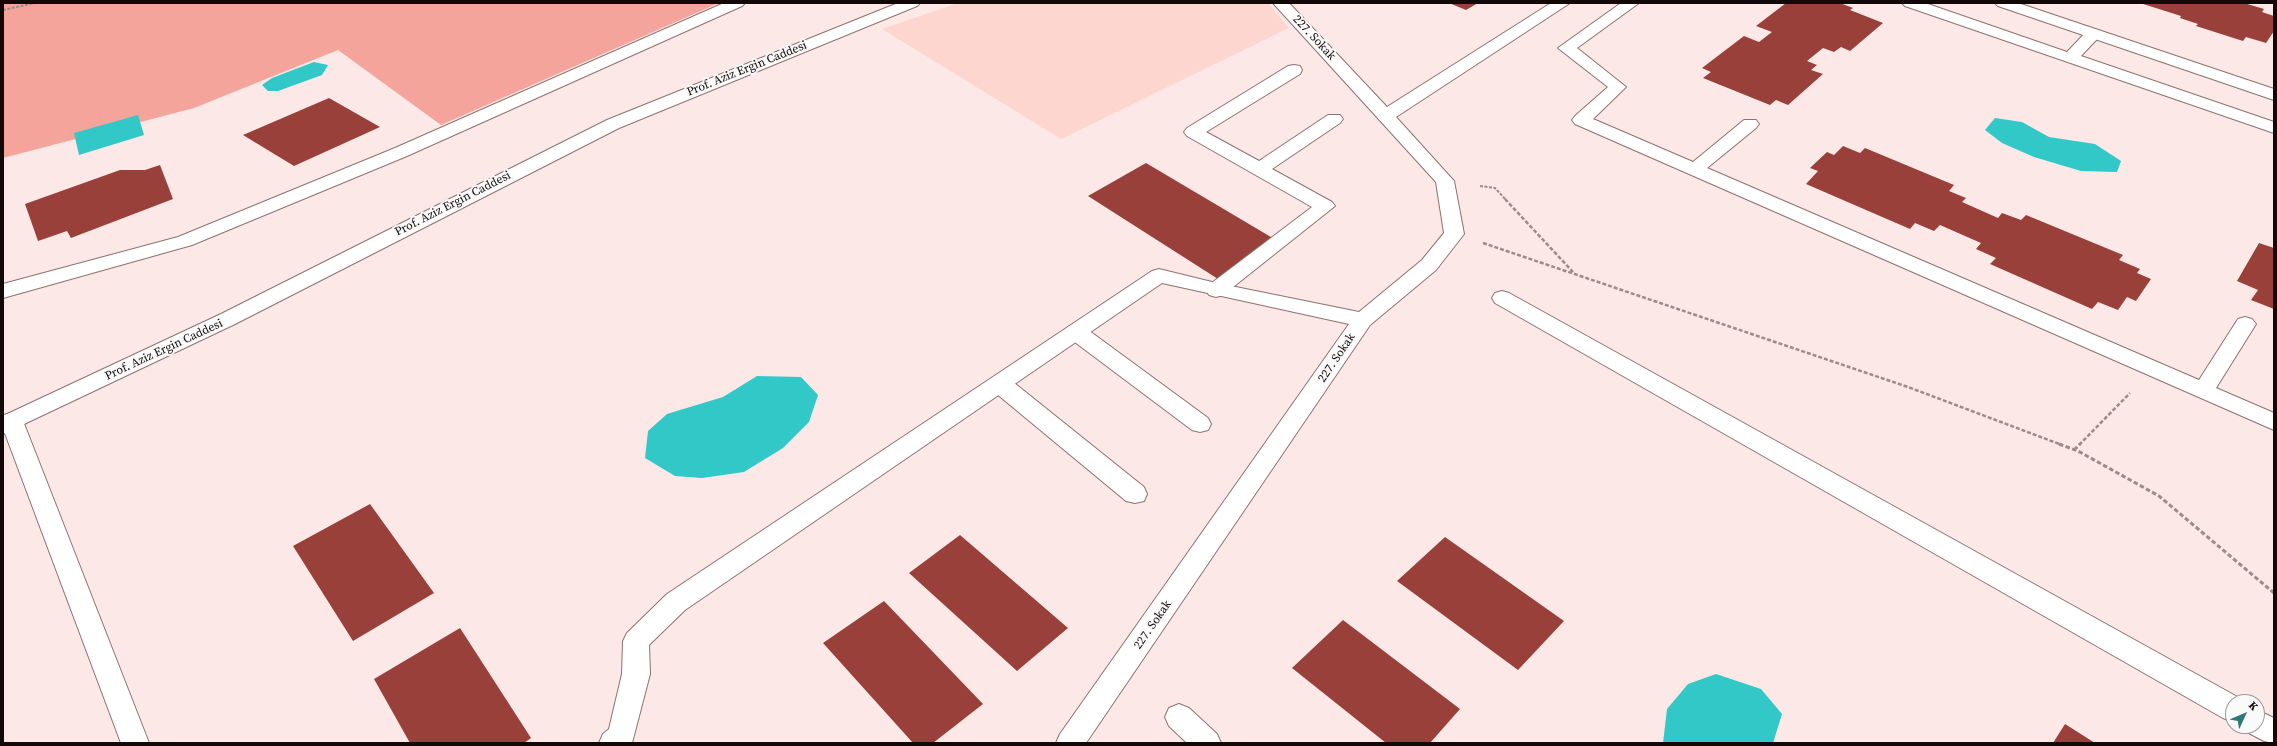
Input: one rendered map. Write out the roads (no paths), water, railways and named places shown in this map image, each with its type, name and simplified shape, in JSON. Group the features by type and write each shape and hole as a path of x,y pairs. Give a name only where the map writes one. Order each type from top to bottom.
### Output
{"street":[{"path":"3,291 185,241 401,152 737,3"},
{"name":"Prof. Aziz Ergin Caddesi","path":"8,423 228,319 613,124 911,3"},
{"name":"227. Sokak","path":"1070,743 1241,500 1363,320 1429,265 1454,233 1445,181 1281,3"},
{"path":"1385,116 1562,3"},
{"path":"1631,3 1566,48 1618,87 1581,120 2274,422"},
{"path":"1910,3 2274,128"},
{"path":"2003,3 2274,95"},
{"path":"2070,58 2093,34"},
{"path":"1216,290 1325,206 1193,132 1294,70"},
{"path":"1260,169 1334,119"},
{"path":"1694,170 1750,124"},
{"path":"613,743 620,736 636,674 636,642 676,602 1159,276 1216,290 1363,320"},
{"path":"1502,298 2225,705"},
{"path":"2203,391 2245,324"},
{"path":"1076,332 1200,424"},
{"path":"1000,384 1136,494"},
{"path":"8,423 135,743"},
{"path":"1180,717 1207,743"},
{"path":"2265,727 2274,732"}],"water":[{"path":"314,62 328,65 322,75 278,91 268,91 262,85 272,78"},
{"path":"138,115 144,135 79,155 74,133"},
{"path":"1995,118 2022,122 2049,137 2095,144 2121,161 2117,172 2081,171 2034,157 2002,143 1985,130"},
{"path":"757,376 801,377 818,395 809,422 783,448 744,472 702,478 675,476 645,458 648,431 667,414 723,397"},
{"path":"1716,674 1761,689 1782,714 1773,743 1663,743 1667,709 1688,684"}]}
